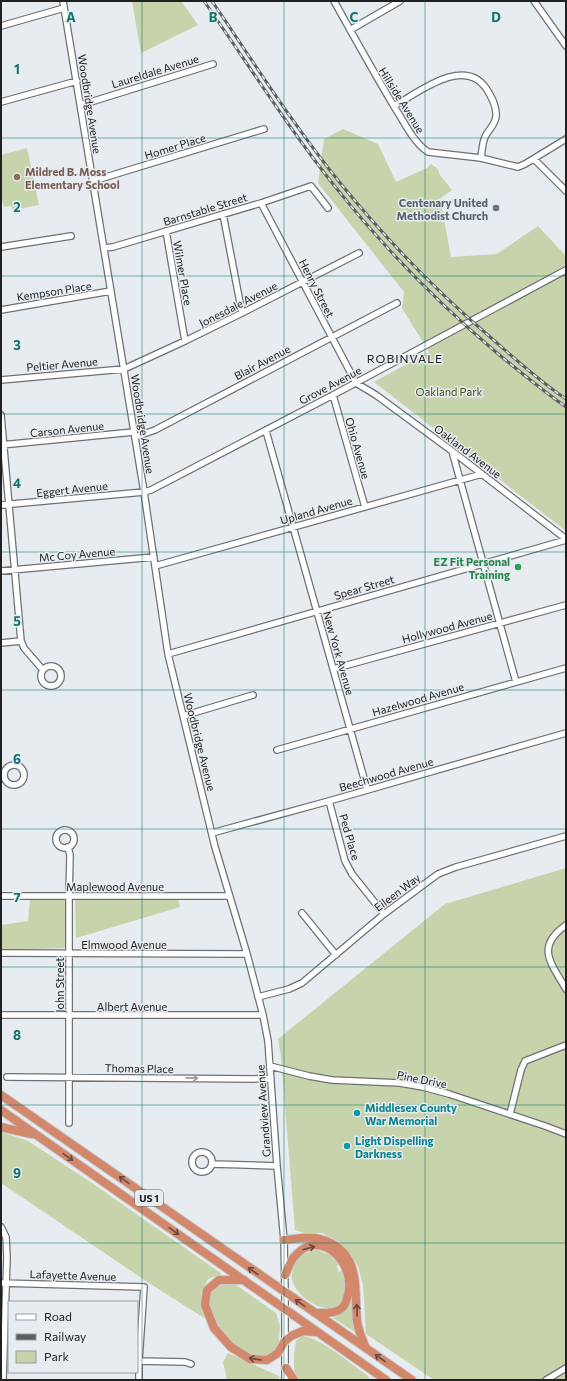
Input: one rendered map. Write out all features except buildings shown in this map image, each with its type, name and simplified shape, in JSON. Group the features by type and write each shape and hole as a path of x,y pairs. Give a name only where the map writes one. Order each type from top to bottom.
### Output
{"highway":[{"name":"US 1","path":"1,1095 412,1380"},
{"name":"US 1","path":"1,1110 386,1380"},
{"path":"1,1127 36,1135"},
{"path":"284,1240 321,1239 336,1246 345,1255 353,1268 356,1288 357,1322 366,1348"},
{"path":"285,1275 293,1257 298,1252 312,1246 327,1248 341,1259 349,1276 350,1285 346,1301 339,1310 330,1313 315,1313"},
{"path":"244,1280 219,1280 207,1290 205,1305 214,1328 230,1347 250,1359 267,1360 278,1353 291,1336 303,1331 316,1332"},
{"path":"286,1368 294,1380"},
{"path":"370,1368 376,1380"}],"street":[{"name":"Woodbridge Avenue","path":"63,1 135,434 168,654 215,847"},
{"name":"Hillside Avenue","path":"334,1 394,106 416,141 428,152 481,158 518,167 566,139"},
{"path":"350,30 400,1"},
{"path":"534,1 566,46"},
{"path":"1,26 64,8"},
{"name":"Laureldale Avenue","path":"80,105 213,64"},
{"path":"394,106 438,81 451,76 460,75 472,77 482,83 490,94 496,110 496,118 485,138 481,158"},
{"path":"1,102 76,81"},
{"name":"Homer Place","path":"93,181 264,129"},
{"path":"534,159 566,191"},
{"name":"Barnstable Street","path":"104,248 261,203 311,186 328,208"},
{"name":"Henry Street","path":"261,203 356,383"},
{"path":"223,214 242,313"},
{"name":"Wilmer Place","path":"166,231 185,342"},
{"path":"1,247 71,236"},
{"name":"Jonesdale Avenue","path":"124,369 185,342 359,253"},
{"name":"Grove Avenue","path":"144,492 151,490 266,431 566,270"},
{"name":"Kempson Place","path":"1,310 111,291"},
{"name":"Blair Avenue","path":"135,434 155,430 398,303"},
{"name":"Peltier Avenue","path":"1,380 124,369"},
{"name":"Oakland Avenue","path":"356,383 376,395 452,451 566,539"},
{"name":"Ohio Avenue","path":"333,395 364,507"},
{"path":"1,414 2,445 21,641 24,648 43,670"},
{"name":"New York Avenue","path":"266,431 367,790"},
{"name":"Carson Avenue","path":"2,445 135,434"},
{"path":"452,451 516,682"},
{"name":"Upland Avenue","path":"155,566 482,474"},
{"name":"Eggert Avenue","path":"1,505 144,492"},
{"name":"Spear Street","path":"168,654 566,539"},
{"name":"Mc Coy Avenue","path":"1,571 154,557"},
{"name":"Hollywood Avenue","path":"333,669 566,605"},
{"path":"1,643 21,641"},
{"name":"Hazelwood Avenue","path":"277,750 566,668"},
{"path":"183,716 253,695"},
{"name":"Beechwood Avenue","path":"212,833 566,733"},
{"name":"Ped Place","path":"329,801 345,861 352,874 384,914"},
{"name":"Eileen Way","path":"258,996 289,989 302,983 384,914 438,874 456,867 566,836"},
{"name":"John Street","path":"68,847 70,855 69,1123"},
{"name":"Grandview Avenue","path":"215,847 258,996 268,1041 284,1240 286,1341 285,1380"},
{"name":"Maplewood Avenue","path":"1,896 229,896"},
{"path":"302,913 336,955"},
{"path":"566,925 550,940 548,951 553,966 566,989"},
{"name":"Elmwood Avenue","path":"1,953 246,954"},
{"name":"Albert Avenue","path":"1,1015 263,1015"},
{"path":"510,1114 521,1070 525,1061 566,1045"},
{"name":"Pine Drive","path":"270,1066 320,1078 400,1083 423,1087 510,1114 566,1134"},
{"name":"Thomas Place","path":"7,1078 69,1077 271,1079"},
{"path":"212,1164 277,1166"},
{"path":"1,1227 6,1237 3,1380"},
{"name":"Lafayette Avenue","path":"4,1284 144,1287 138,1361"},
{"path":"139,1380 138,1361 185,1362 191,1364"},
{"path":"546,1380 566,1368"}],"green space":[{"path":"132,1 181,1 198,25 141,53"},
{"name":"Oakland Park","path":"343,129 378,144 396,182 427,168 431,164 438,169 440,175 452,190 438,200 442,209 451,257 497,254 538,226 566,256 566,531 374,382 429,352 402,308 404,292 318,183 324,139"},
{"name":"Mildred B. Moss Elementary School","path":"27,148 39,205 13,210 11,206 4,207 1,196 1,155"},
{"path":"566,868 566,1380 434,1380 366,1334 363,1285 358,1266 351,1255 339,1242 322,1233 304,1233 295,1230 281,1057 278,1039 445,904"},
{"path":"65,898 65,948 1,950 1,925 28,921 30,900"},
{"path":"178,899 180,907 76,938 75,900"},
{"path":"1,1132 28,1141 92,1183 222,1274 208,1279 201,1293 204,1318 149,1283 1,1183"},
{"path":"317,1250 330,1255 339,1263 337,1267 339,1273 342,1269 344,1274 345,1289 342,1301 336,1307 327,1308 318,1306 309,1301 295,1286 292,1278 296,1260 304,1253"},
{"path":"232,1282 276,1313 280,1326 279,1342 273,1353 259,1359 248,1354 229,1341 216,1324 209,1302 209,1290 221,1283"},
{"path":"354,1297 355,1332 333,1318 346,1310"},
{"path":"301,1336 308,1337 326,1346 368,1376 370,1380 300,1380 294,1371 294,1354 296,1341"},
{"path":"228,1353 279,1376 278,1380 227,1380 223,1362"}],"railway":[{"path":"204,1 302,143 337,189 374,233 413,275 454,315 522,374 566,407"},
{"path":"212,1 307,140 341,184 376,224 449,301 526,369 566,399"}],"place":[{"name":"Mildred B. Moss Elementary School","path":"17,177"},
{"name":"Centenary United Methodist Church","path":"496,208"},
{"name":"EZ Fit Personal Training","path":"518,567"},
{"name":"Middlesex County War Memorial","path":"357,1113"},
{"name":"Light Dispelling Darkness","path":"347,1146"}],"district":[{"name":"ROBINVALE","path":"405,358"}]}
